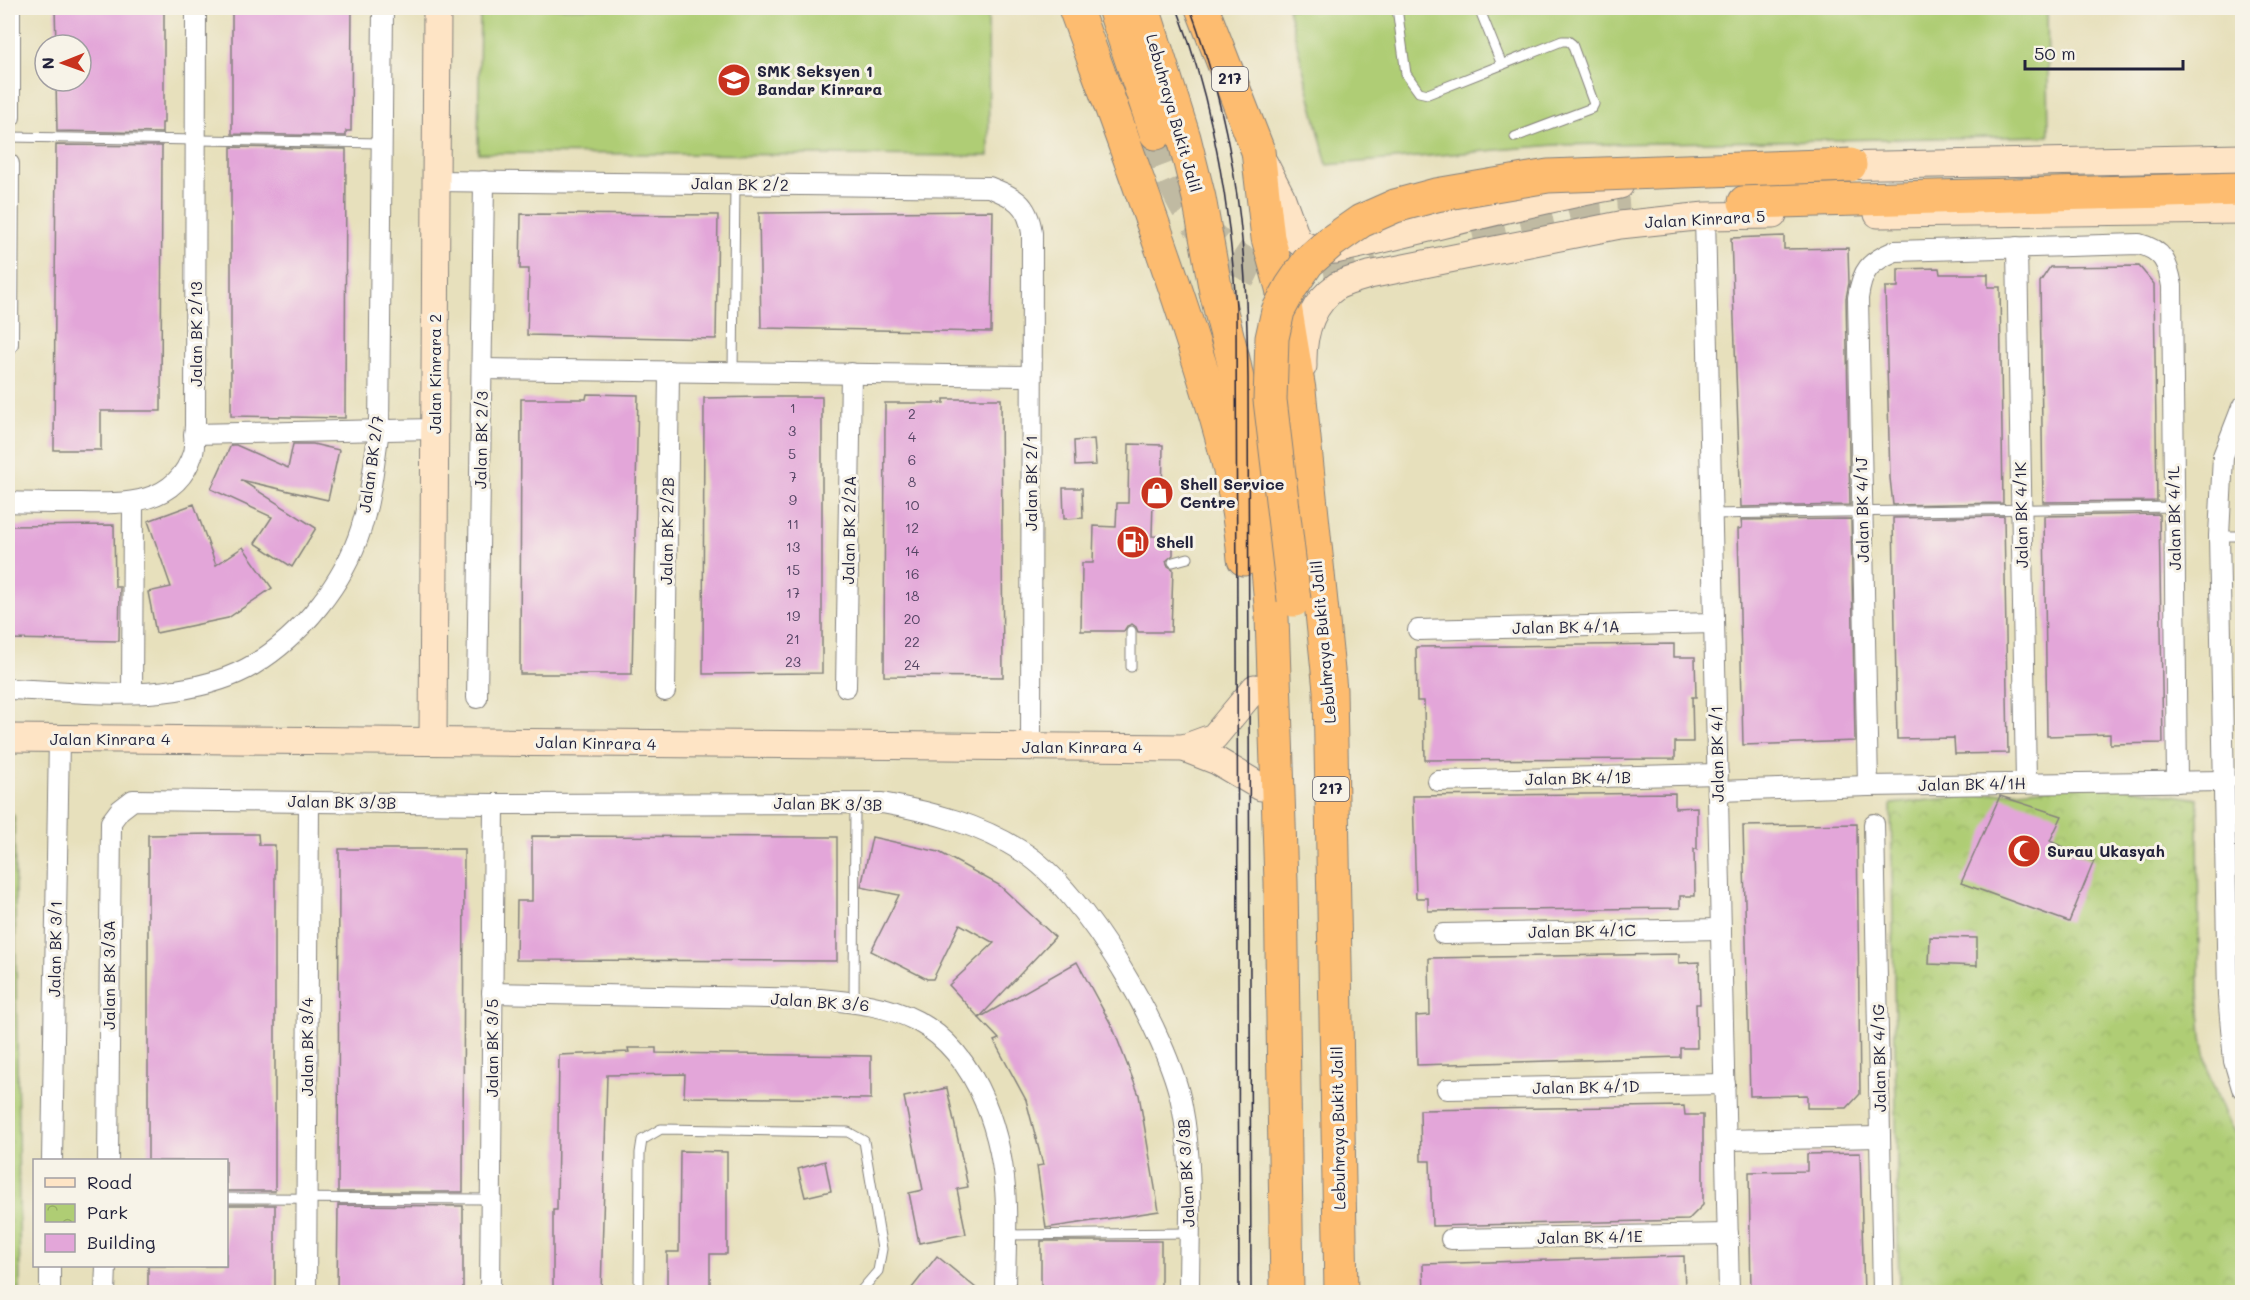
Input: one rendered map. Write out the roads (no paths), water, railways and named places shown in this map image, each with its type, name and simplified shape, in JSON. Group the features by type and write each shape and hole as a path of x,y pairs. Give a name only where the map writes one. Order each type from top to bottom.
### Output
{"highway":[{"path":"1075,8 1178,296 1216,414 1242,530 1255,688 1269,914 1282,954"},
{"path":"1114,8 1156,133"},
{"name":"Lebuhraya Bukit Jalil","path":"1143,8 1184,138 1199,198 1216,292 1233,360 1257,477 1272,617 1281,882 1287,1293"},
{"name":"Lebuhraya Bukit Jalil","path":"1202,8 1258,151 1268,238 1282,288 1293,346 1304,437 1330,690 1341,1293"},
{"path":"1281,882 1297,812 1294,600 1270,400 1272,338 1278,311 1308,262 1361,221 1395,206 1436,195 1548,176 1850,165"},
{"path":"1745,202 2242,189"}],"main road":[{"name":"Jalan Kinrara 2","path":"433,741 437,8"},
{"path":"1258,151 1281,196 1297,240 1302,245 1323,251 1413,233 1562,195 1621,185 1850,165 2242,158"},
{"name":"Jalan Kinrara 5","path":"1304,437 1302,347 1307,323 1319,303 1338,286 1369,275 1620,225 1705,216 2242,210"},
{"name":"Jalan Kinrara 4","path":"1184,748 1214,737 1255,688"},
{"name":"Jalan Kinrara 4","path":"8,738 1184,748 1217,760 1261,787"}],"street":[{"path":"9,127 10,8"},
{"name":"Jalan BK 2/13","path":"8,502 123,504 146,499 167,490 183,472 193,452 197,140 196,8"},
{"name":"Jalan BK 2/7","path":"8,689 132,693 176,690 216,682 252,666 280,646 306,620 347,563 361,531 369,500 379,430 383,8"},
{"path":"8,344 9,164"},
{"name":"Jalan BK 2/2","path":"436,181 988,187 1015,198 1030,219"},
{"name":"Jalan BK 2/3","path":"477,698 484,181"},
{"name":"Jalan BK 4/1","path":"1705,216 1729,1293"},
{"name":"Jalan BK 2/1","path":"1030,219 1032,233 1031,747"},
{"name":"Jalan BK 4/1L","path":"2017,247 2139,244 2151,247 2162,256 2169,270 2172,286 2177,782"},
{"name":"Jalan BK 4/1J","path":"1868,786 1858,298 1860,281 1867,268 1879,258 1895,251 2017,247"},
{"name":"Jalan BK 4/1K","path":"2017,247 2026,783"},
{"path":"482,369 1030,376"},
{"name":"Jalan BK 2/2B","path":"665,691 669,371"},
{"name":"Jalan BK 2/2A","path":"846,687 851,374"},
{"path":"2242,407 2223,456 2219,536 2234,780 2234,1061 2242,1088"},
{"path":"194,434 434,429"},
{"path":"132,693 133,502"},
{"name":"Jalan BK 4/1A","path":"1418,630 1714,623"},
{"name":"Jalan BK 3/1","path":"52,1159 59,738"},
{"name":"Jalan BK 4/1H","path":"1718,782 1868,786 2234,780"},
{"name":"Jalan BK 4/1B","path":"1438,781 1718,782"},
{"name":"Jalan BK 3/3B","path":"133,800 494,804 882,803 921,810 990,832 1026,853 1056,881 1083,914 1134,989 1152,1023 1182,1105 1190,1189 1189,1293"},
{"name":"Jalan BK 3/3A","path":"108,1159 111,822 120,810 133,800"},
{"name":"Jalan BK 3/4","path":"306,1293 309,802"},
{"name":"Jalan BK 3/5","path":"490,1293 494,804"},
{"name":"Jalan BK 4/1G","path":"1874,824 1883,1293"},
{"name":"Jalan BK 4/1C","path":"1443,934 1721,929"},
{"name":"Jalan BK 3/6","path":"492,993 819,999 854,1002 887,1009 917,1021 944,1041 968,1068 985,1105 995,1135 1003,1170 1006,1204 1005,1293"},
{"name":"Jalan BK 4/1D","path":"1447,1089 1725,1084"},
{"path":"1726,1140 1880,1137"},
{"name":"Jalan BK 4/1E","path":"1451,1239 1728,1234"},
{"path":"50,1267 50,1293"},
{"path":"105,1293 106,1267"}],"lane":[{"path":"1398,8 1406,74 1419,92 1428,94 1562,41 1569,41 1572,44 1594,104 1591,110 1515,137"},
{"path":"1479,8 1502,65"},
{"path":"9,127 197,140 382,143"},
{"path":"733,372 735,184"},
{"path":"1712,514 2174,507"},
{"path":"2219,536 2242,536"},
{"path":"1173,562 1188,558"},
{"path":"1131,631 1131,667"},
{"path":"854,1002 855,802"},
{"path":"639,1293 640,1153 642,1140 660,1129 848,1132 864,1141 882,1249 878,1271 860,1293"},
{"path":"228,1198 491,1200"},
{"path":"1006,1235 1189,1233"}],"tunnel":[{"path":"1156,133 1171,175 1189,211 1214,242 1231,255 1266,274 1293,279 1341,272 1377,263"},
{"path":"1474,241 1573,219 1630,214"}],"tram line":[{"path":"1177,8 1201,81 1218,155 1229,231 1236,307 1239,1292"},
{"path":"1190,8 1204,49 1226,133 1241,226 1246,302 1251,1292"}],"place":[{"name":"SMK Seksyen 1 Bandar Kinrara","path":"734,80"},
{"name":"Shell Service Centre","path":"1157,493"},
{"name":"Shell","path":"1133,542"},
{"name":"Surau Ukasyah","path":"2024,851"}]}
